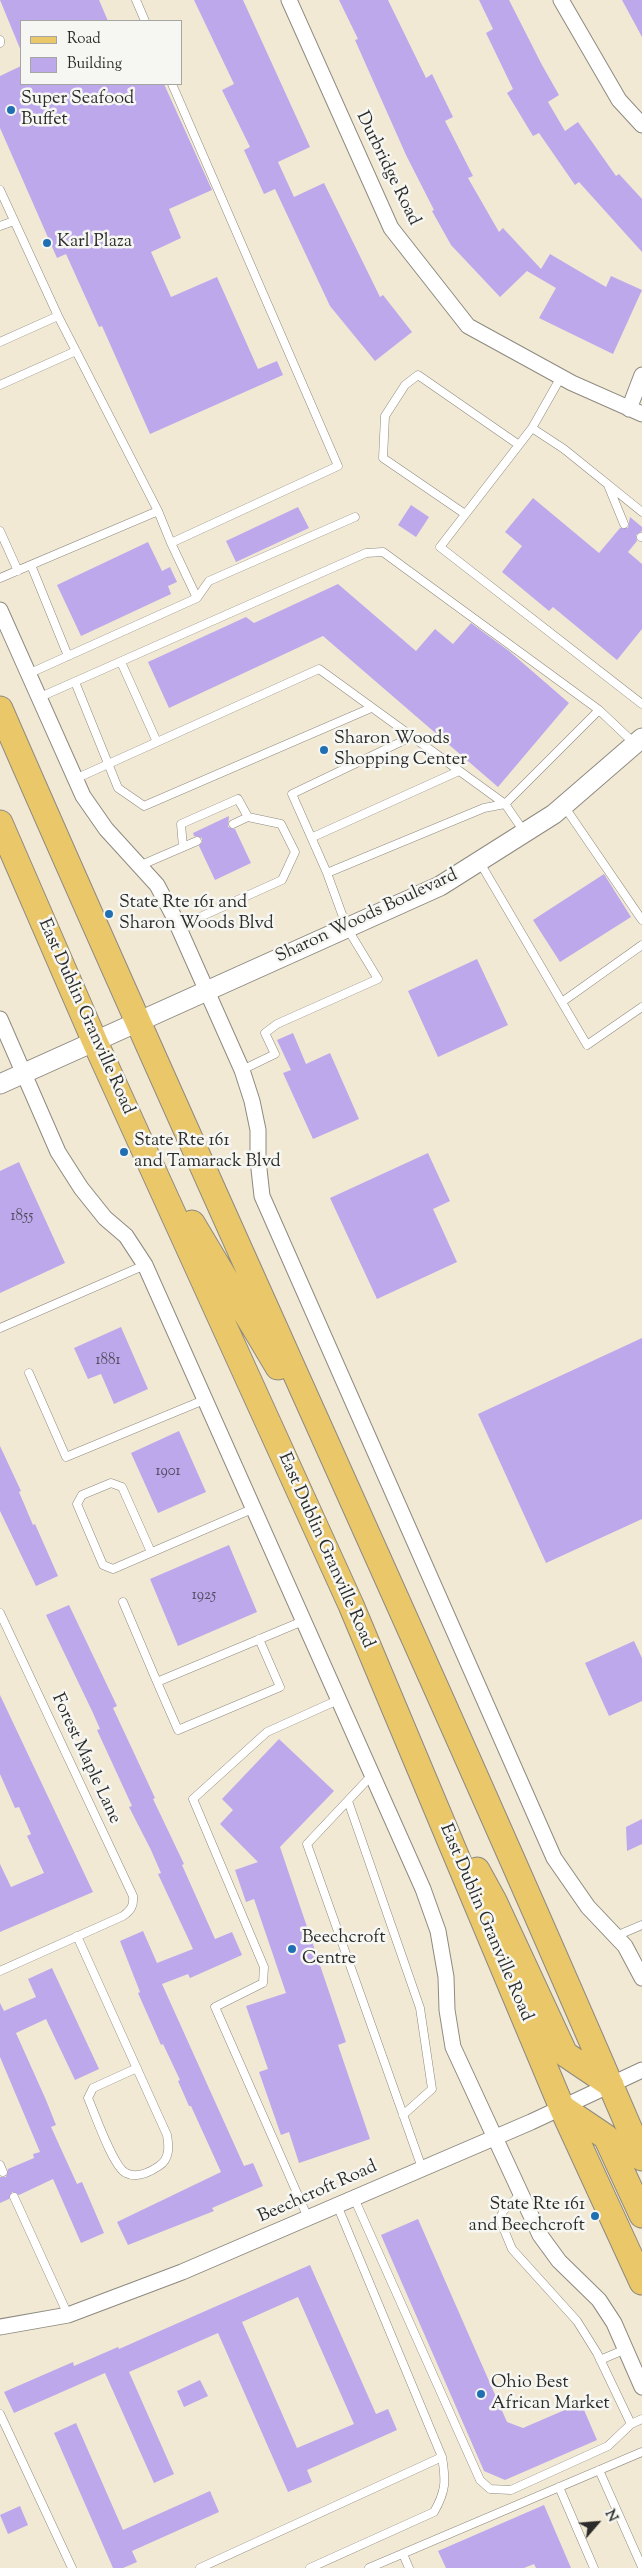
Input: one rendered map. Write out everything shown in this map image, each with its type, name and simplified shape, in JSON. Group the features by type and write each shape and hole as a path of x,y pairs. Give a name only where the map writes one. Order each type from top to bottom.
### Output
{"main road":[{"path":"0,710 137,1024 329,1450 642,2158"},
{"name":"East Dublin Granville Road","path":"0,823 95,1042 351,1605 562,2108 642,2282"},
{"path":"95,1042 133,1084 192,1222 251,1324 329,1450"},
{"path":"424,1779 494,1901 565,2054 611,2085"},
{"path":"562,2108 606,2137 642,2215"}],"street":[{"name":"Durbridge Road","path":"289,0 391,228 468,326 561,377 635,412"},
{"path":"561,0 619,100 642,125"},
{"path":"635,412 642,375"},
{"path":"0,610 83,796 106,829 138,867 157,885 178,927 242,1070 258,1130 258,1160 262,1196 554,1858 588,1907 625,1946 642,1978"},
{"name":"Sharon Woods Boulevard","path":"0,1084 137,1024 440,886 525,833 564,806 639,741"},
{"path":"0,1019 58,1152 81,1188 106,1218 126,1236 145,1265 252,1509 423,1889 438,1931 446,1977 447,2010 453,2047 540,2235 559,2261 599,2300 626,2349 642,2387"},
{"name":"Beechcroft Road","path":"0,2328 68,2315 182,2272 562,2108 642,2070"}],"lane":[{"path":"136,0 145,20"},
{"path":"171,543 338,466 172,85"},
{"path":"0,190 58,316 158,511 197,598"},
{"path":"0,226 14,221"},
{"path":"0,342 58,316"},
{"path":"0,385 76,351"},
{"path":"465,514 384,458 385,416 405,385 418,375 519,445"},
{"path":"561,377 532,428 440,547 642,704"},
{"path":"532,428 564,449 642,512"},
{"path":"607,484 624,524"},
{"path":"0,578 158,511"},
{"path":"28,674 197,598 209,581 355,517"},
{"path":"0,531 18,570"},
{"path":"38,698 366,553 383,552 639,741"},
{"path":"31,565 68,656"},
{"path":"121,662 157,742"},
{"path":"75,779 319,669 505,804 525,833"},
{"path":"76,682 118,788 144,806 371,708"},
{"path":"327,873 484,808 505,804 599,710"},
{"path":"242,1070 275,1054 265,1033 277,1024 378,979 347,928 313,837 292,794 411,737"},
{"path":"313,837 459,771"},
{"path":"183,847 181,824 238,799 248,817"},
{"path":"564,806 642,920"},
{"path":"178,927 282,880 295,852 281,824 248,817 233,824"},
{"path":"138,867 197,841"},
{"path":"479,861 588,1044 642,1007"},
{"path":"562,1002 642,945"},
{"path":"1,1325 145,1265"},
{"path":"29,1374 66,1457 204,1400"},
{"path":"151,1552 122,1487 111,1483 82,1495 77,1504 103,1565 113,1569 252,1509"},
{"path":"123,1602 178,1730 280,1687 259,1640"},
{"name":"Forest Maple Lane","path":"0,1612 133,1896 134,1904 130,1912 77,1936"},
{"path":"157,1682 303,1621"},
{"path":"308,2218 215,2008 263,1982 264,1966 193,1799 268,1732 338,1700"},
{"path":"372,1775 308,1844 422,2168"},
{"path":"348,1801 420,2008 432,2089 403,2115"},
{"path":"616,1936 642,1925"},
{"path":"0,1971 77,1936 137,2068 167,2135 169,2145 167,2156 160,2165 143,2175 134,2176 119,2168 88,2098 94,2088 137,2068"},
{"path":"522,2194 503,2211 500,2220 512,2248 577,2321 600,2360 631,2424"},
{"path":"14,2197 68,2315"},
{"path":"354,2198 480,2480 490,2489 511,2490 608,2446 631,2424 642,2419"},
{"path":"310,2568 434,2512 442,2499 446,2481 442,2457 337,2205"},
{"path":"600,2360 626,2349"},
{"path":"0,2414 72,2568"},
{"path":"369,2568 642,2452"},
{"path":"200,2568 442,2457"},
{"path":"599,2470 642,2567"},
{"path":"559,2487 594,2568"},
{"path":"403,2554 409,2568"}],"building":[{"path":"0,0 99,0 108,20 20,20 20,49"},
{"path":"194,0 243,0 310,147 278,162 294,197 324,183 380,297 383,295 412,332 375,361 330,306 275,189 264,194 244,150 250,147 222,90 234,84"},
{"path":"339,0 388,0 426,78 432,74 453,117 445,121 473,176 468,178 499,232 503,228 541,269 550,254 606,287 611,276 642,290 613,354 539,318 556,288 527,271 500,297 451,245 432,211 434,210 406,155 355,40 358,39"},
{"path":"479,0 509,0 559,95 548,102 565,131 578,122 616,176 619,174 642,199 642,252 579,182 575,185 539,133 533,136 507,93 513,89 486,33 493,29"},
{"path":"622,0 642,0 642,37"},
{"path":"20,66 20,85 164,85 212,190 169,209 181,238 151,252 171,297 217,277 258,369 277,361 283,375 150,434 102,326 99,327 66,254 57,258 0,128 0,76"},
{"path":"533,498 599,553 620,528 628,528 630,517 642,527 642,531 636,535 637,541 628,552 642,564 642,629 617,660 553,607 549,611 502,572 522,546 505,532"},
{"path":"411,505 429,517 416,537 398,525"},
{"path":"298,507 309,528 236,562 226,541"},
{"path":"148,542 162,571 170,567 177,582 168,586 171,594 81,636 57,585"},
{"path":"338,584 416,651 435,629 453,644 471,623 509,651 569,703 498,787 323,636 169,708 148,662 246,617 254,623"},
{"path":"229,816 228,827 235,829 251,863 215,880 199,846 202,838 194,836 193,833"},
{"path":"604,874 631,917 560,962 533,920"},
{"path":"477,959 508,1025 438,1057 408,991"},
{"path":"293,1033 306,1064 330,1053 359,1119 313,1139 283,1073 291,1070 277,1040"},
{"path":"428,1153 450,1201 433,1209 457,1262 377,1299 330,1198"},
{"path":"19,1162 65,1263 0,1293 0,1171"},
{"path":"121,1327 148,1389 114,1404 101,1374 88,1379 74,1348"},
{"path":"642,1338 642,1519 546,1563 478,1414"},
{"path":"179,1431 206,1492 158,1513 131,1453"},
{"path":"0,1446 21,1491 19,1492 33,1525 35,1524 58,1576 36,1586 0,1511"},
{"path":"229,1545 257,1612 178,1646 150,1579"},
{"path":"69,1605 117,1706 113,1708 155,1798 153,1799 184,1864 182,1865 215,1939 232,1932 242,1955 190,1978 188,1974 162,1984 244,2166 253,2163 263,2186 212,2208 214,2211 128,2245 117,2222 221,2172 191,2106 189,2106 178,2081 180,2080 163,2044 161,2045 138,1993 140,1992 120,1941 143,1931 157,1963 193,1949 158,1874 161,1873 151,1850 129,1807 132,1806 97,1730 100,1729 93,1713 46,1615"},
{"path":"634,1641 642,1658 642,1701 609,1716 585,1663"},
{"path":"0,1695 93,1892 0,1932 0,1864 11,1887 44,1873 27,1836 31,1834 19,1807 15,1808 0,1774"},
{"name":"Beechcroft Centre","path":"279,1739 334,1791 280,1847 346,2042 338,2045 370,2139 299,2163 289,2132 281,2135 259,2072 268,2069 246,2006 286,1993 254,1899 246,1902 235,1870 258,1862 220,1824 233,1810 222,1799"},
{"path":"642,1819 642,1844 627,1851 626,1827"},
{"path":"52,1968 99,2069 75,2080 46,2019 16,2033 56,2125 51,2127 77,2184 82,2182 104,2233 81,2243 53,2179 19,2195 12,2192 9,2199 0,2203 0,2177 6,2177 8,2169 34,2158 33,2154 40,2152 0,2057 0,2003 4,2011 36,1997 28,1979"},
{"path":"418,2219 507,2422 523,2428 581,2403 597,2440 505,2480 484,2471 381,2235"},
{"path":"310,2265 376,2414 388,2409 397,2430 307,2470 312,2482 288,2492 218,2333 129,2372 174,2474 154,2483 105,2373 14,2413 4,2392 73,2362 74,2366 118,2347 119,2349","holes":["298,2297 354,2424 297,2448 242,2322"]},
{"path":"200,2380 208,2396 184,2407 177,2391"},
{"path":"76,2423 123,2530 210,2491 219,2512 132,2551 137,2562 123,2568 113,2568 54,2433"},
{"path":"544,2505 571,2568 536,2568 534,2564 524,2568 446,2568 438,2551"},
{"path":"20,2506 28,2525 8,2534 0,2515"}],"place":[{"name":"Super Seafood Buffet","path":"11,110"},
{"name":"Karl Plaza","path":"47,243"},
{"name":"Sharon Woods Shopping Center","path":"324,750"},
{"name":"State Rte 161 and Sharon Woods Blvd","path":"109,914"},
{"name":"State Rte 161 and Tamarack Blvd","path":"124,1152"},
{"name":"Beechcroft Centre","path":"292,1949"},
{"name":"State Rte 161 and Beechcroft","path":"595,2216"},
{"name":"Ohio Best African Market","path":"481,2394"}]}
